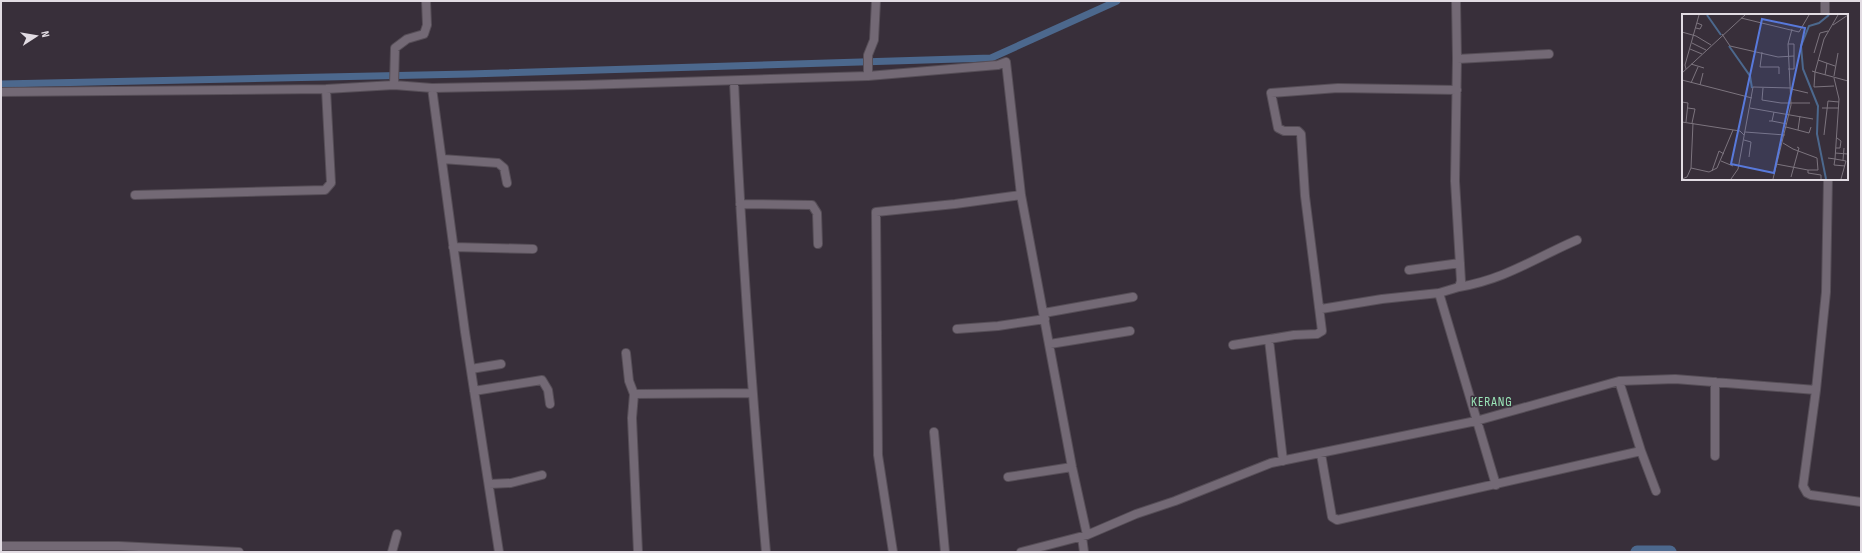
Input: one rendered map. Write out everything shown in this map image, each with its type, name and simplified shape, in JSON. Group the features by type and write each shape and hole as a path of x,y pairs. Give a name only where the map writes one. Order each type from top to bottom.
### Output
{"street":[{"path":"394,84 393,70 396,48 407,39 424,34 426,30 426,1"},
{"path":"868,74 868,55 874,40 876,1"},
{"path":"1456,1 1457,90 1455,181 1462,282 1459,287"},
{"path":"1825,1 1825,14"},
{"path":"1457,59 1549,54"},
{"path":"1,92 326,89 394,84 432,88 734,81 998,65 1006,62 1021,195 1085,536 1084,552"},
{"path":"734,81 752,393 766,552"},
{"path":"432,88 470,369 499,552"},
{"path":"1233,345 1321,333 1322,331 1321,309 1305,196 1301,134 1298,131 1284,131 1278,128 1271,93 1276,91 1338,88 1457,90"},
{"path":"135,195 325,190 331,183 326,89"},
{"path":"442,159 498,163 504,168 507,183"},
{"path":"1828,180 1826,292 1816,390 1803,482 1804,490 1811,495 1861,502"},
{"path":"892,552 878,455 876,212 955,204 1021,195"},
{"path":"740,204 812,205 817,213 818,244"},
{"path":"1321,309 1439,293 1459,287 1483,283 1506,275 1577,240"},
{"path":"453,247 533,249"},
{"path":"1409,270 1460,263"},
{"path":"1439,293 1496,485"},
{"path":"957,329 998,326 1133,297"},
{"path":"1050,344 1130,331"},
{"path":"1269,340 1283,460"},
{"path":"626,353 629,381 634,394 632,418 638,552"},
{"path":"470,369 501,364"},
{"path":"474,391 542,380 548,390 550,404"},
{"path":"1021,552 1085,536 1136,514 1175,501 1259,467 1283,460 1320,454 1476,421 1619,381 1675,380 1816,390"},
{"path":"1619,381 1641,451 1656,491"},
{"path":"1715,382 1715,456"},
{"path":"634,394 752,393"},
{"path":"934,432 945,552"},
{"path":"1320,454 1332,517 1335,520 1496,485 1641,451"},
{"path":"1008,477 1072,467"},
{"path":"489,484 511,483 542,475"},
{"path":"392,552 397,534"},
{"path":"1,546 239,552"}],"waterway":[{"path":"1,84 469,74 991,58 1117,1"},
{"path":"1637,552 1670,552"}],"district":[{"name":"KERANG","path":"1492,402"}]}
